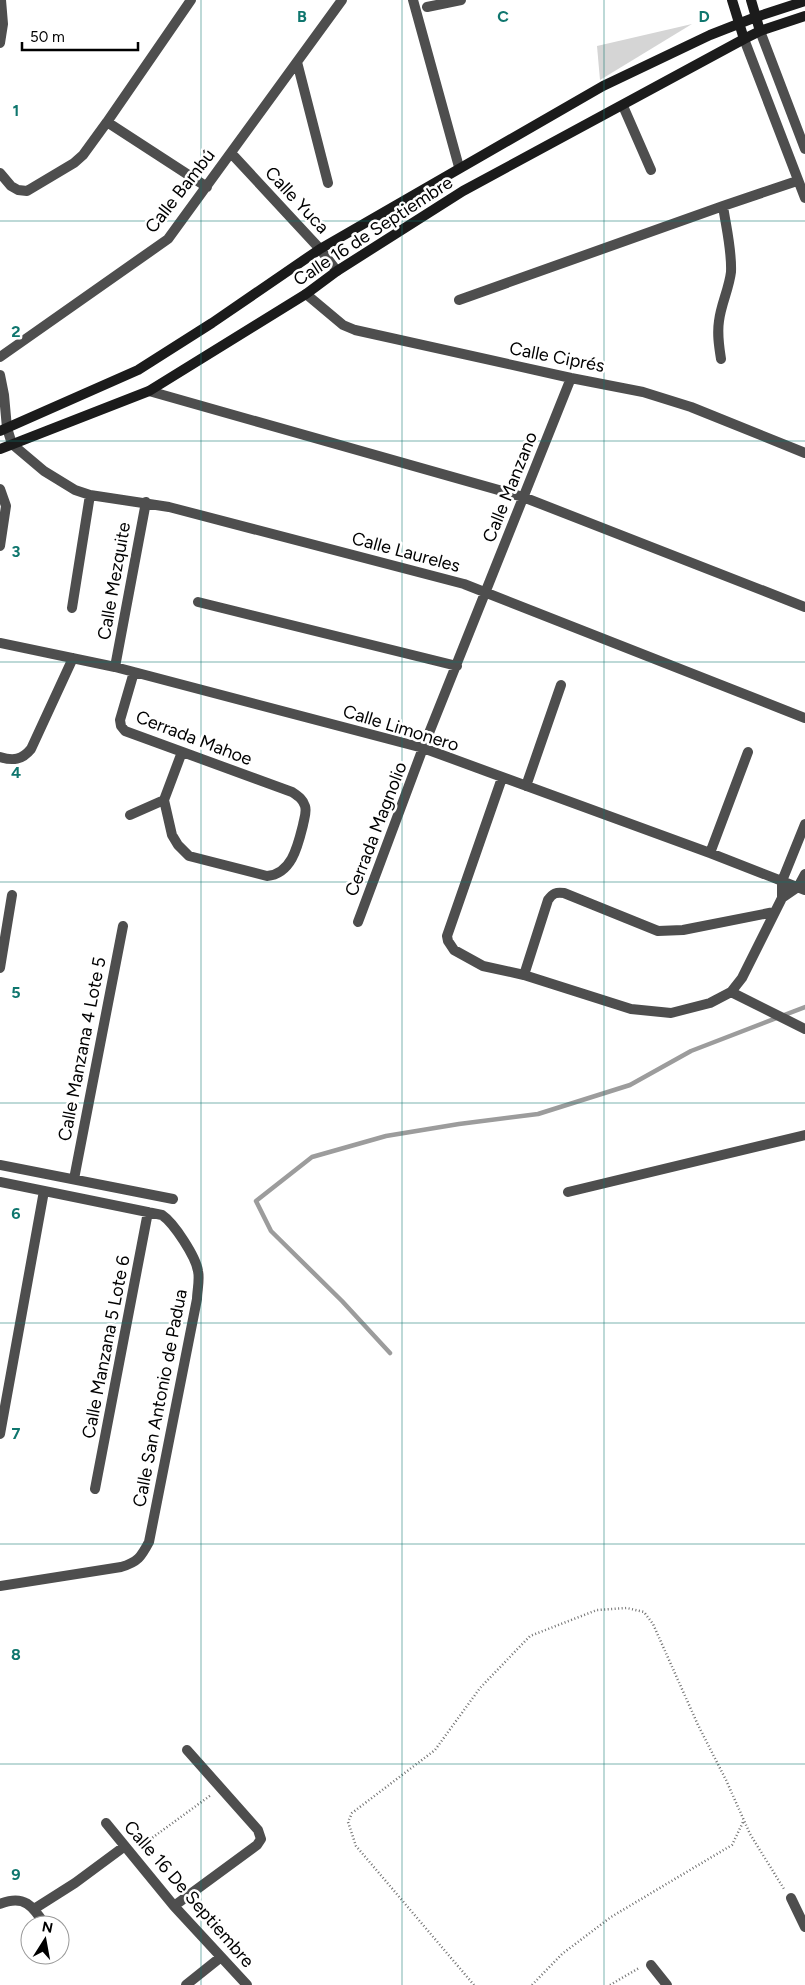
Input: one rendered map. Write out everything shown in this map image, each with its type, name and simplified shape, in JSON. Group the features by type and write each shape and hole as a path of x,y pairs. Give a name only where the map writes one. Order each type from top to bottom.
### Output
{"main road":[{"path":"732,0 744,39"},
{"path":"751,0 760,31 805,16"},
{"path":"756,17 805,1"},
{"name":"Calle 16 de Septiembre","path":"4,429 138,370 212,323 320,249 459,167 603,86 710,35 756,17"},
{"name":"Calle 16 de Septiembre","path":"0,449 149,391 306,294 337,271 463,191 760,31"}],"street":[{"path":"0,43 3,24 1,0"},
{"path":"0,173 11,186 18,190 27,191 74,163 83,155 190,0"},
{"name":"Calle Bambú","path":"0,357 168,239 342,0"},
{"path":"413,0 459,167"},
{"path":"427,7 461,0"},
{"path":"760,31 805,149"},
{"path":"744,39 805,198"},
{"path":"297,62 328,184"},
{"path":"623,106 651,170"},
{"path":"107,122 207,186"},
{"name":"Calle Yuca","path":"231,153 320,249 337,271"},
{"path":"459,300 797,181"},
{"path":"721,360 718,334 719,319 731,271 722,206"},
{"name":"Calle Ciprés","path":"306,294 336,320 355,330 571,378 609,384 666,399 805,453"},
{"path":"0,375 4,394 4,429 12,444"},
{"name":"Calle Manzano","path":"423,748 571,378"},
{"path":"149,391 523,497 805,607"},
{"name":"Calle Laureles","path":"12,444 61,483 90,495 146,502 464,584 805,718"},
{"path":"0,489 6,506 0,546"},
{"path":"72,608 90,495"},
{"name":"Calle Mezquite","path":"115,667 146,502"},
{"path":"198,602 457,666"},
{"name":"Calle Limonero","path":"0,643 115,667 423,748 710,853 801,889"},
{"path":"0,757 13,760 21,759 31,749 73,658"},
{"name":"Cerrada Mahoe","path":"134,672 120,720 121,726 125,731 292,792 299,796 305,805 306,811 294,855 285,867 272,876 267,876 189,856 178,845 172,835 164,800"},
{"path":"526,786 561,684"},
{"name":"Cerrada Magnolio","path":"358,922 423,748"},
{"path":"130,814 164,800 182,752"},
{"path":"710,853 748,752"},
{"path":"502,778 447,936 448,941 454,950 483,966 524,975 631,1009 671,1012 710,1003 731,992 742,978 782,898 782,881 805,824"},
{"path":"782,898 801,889 805,874"},
{"path":"524,975 548,900 552,894 558,892 658,931 683,930 774,912"},
{"path":"0,968 12,895"},
{"name":"Calle Manzana 4 Lote 5","path":"74,1179 123,926"},
{"path":"731,992 805,1029"},
{"path":"568,1192 805,1134"},
{"path":"0,1165 173,1199"},
{"name":"Calle San Antonio de Padua","path":"0,1182 162,1214 168,1218 196,1263 199,1278 197,1300 149,1542 138,1560 121,1567 0,1586"},
{"path":"0,1434 44,1192"},
{"name":"Calle Manzana 5 Lote 6","path":"95,1489 148,1212"},
{"path":"174,1906 257,1845 261,1839 258,1830 187,1750"},
{"name":"Calle 16 De Septiembre","path":"106,1823 174,1906 247,1985"},
{"path":"34,1909 75,1883 125,1846"},
{"path":"791,1898 805,1927"},
{"path":"0,1904 15,1900 29,1904 38,1915"},
{"path":"186,1985 221,1957"},
{"path":"651,1965 667,1985"}],"path":[{"path":"474,1985 356,1846 348,1822 352,1813 435,1750 480,1688 530,1636 597,1610 626,1608 644,1612 654,1624 698,1726 750,1834 791,1898"},
{"path":"134,1858 152,1838 220,1788"},
{"path":"532,1985 562,1954 611,1917 732,1845 744,1820"},
{"path":"610,1985 639,1968 651,1965"}],"shaded area":[{"path":"692,24 600,80 597,46"}],"waterway":[{"path":"390,1353 342,1301 271,1231 256,1201 312,1157 386,1136 538,1114 630,1085 691,1051 805,1007"}]}
